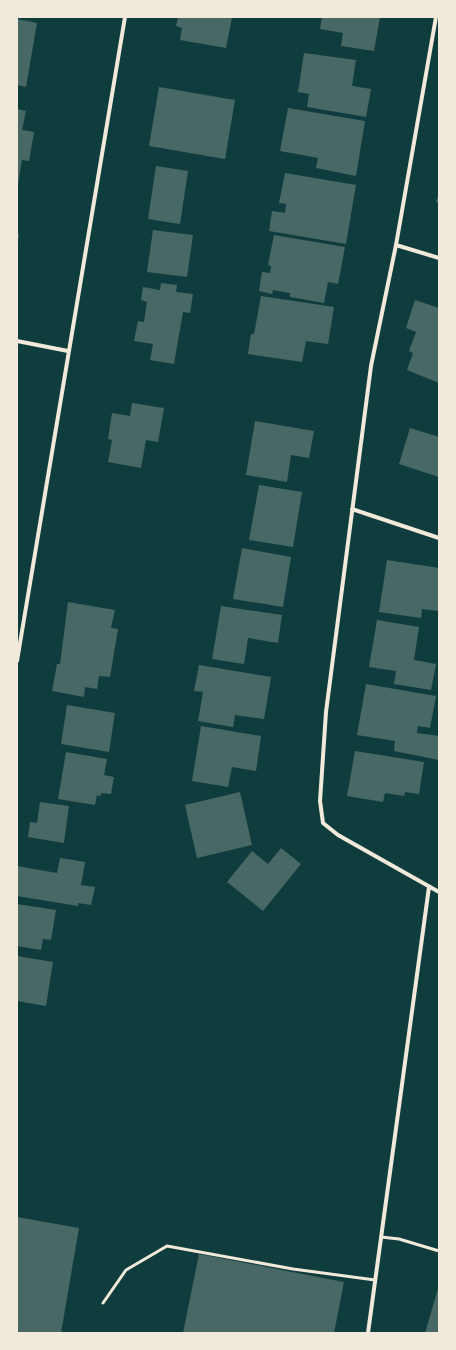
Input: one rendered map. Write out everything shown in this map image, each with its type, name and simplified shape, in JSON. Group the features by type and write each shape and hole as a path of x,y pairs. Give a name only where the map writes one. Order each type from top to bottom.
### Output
{"street":[{"path":"17,661 125,17"},
{"path":"436,17 396,245 371,366 326,712 320,801 323,823 338,835 439,892"},
{"path":"396,245 439,258"},
{"path":"17,342 68,351"},
{"path":"352,509 439,538"},
{"path":"368,1333 429,887"}],"lane":[{"path":"381,1237 399,1239 439,1251"},
{"path":"103,1302 126,1270 167,1246 293,1269 375,1280"}],"building":[{"path":"178,17 232,17 226,48 180,40 182,28 176,26"},
{"path":"322,17 380,17 374,51 341,46 343,33 320,29"},
{"path":"17,19 37,23 26,87 17,85"},
{"path":"304,53 356,60 352,86 371,89 366,117 307,107 309,94 298,92"},
{"path":"159,87 235,100 225,159 149,146"},
{"path":"288,108 365,121 356,176 316,168 318,158 280,151"},
{"path":"17,109 26,111 22,130 34,132 29,161 22,160 18,184"},
{"path":"156,166 188,171 180,224 148,219"},
{"path":"285,173 356,185 346,244 269,231 272,211 285,213 286,204 279,203"},
{"path":"439,193 439,203 436,202"},
{"path":"153,230 193,235 187,277 147,272"},
{"path":"17,234 19,234 18,244 17,244"},
{"path":"274,235 345,247 338,284 328,282 324,303 290,297 290,293 273,290 272,294 259,291 262,272 270,273 271,266 268,265"},
{"path":"161,283 177,285 176,292 193,294 190,313 183,312 174,364 150,360 153,344 134,341 138,321 144,322 147,302 141,300 143,287 160,290"},
{"path":"261,296 334,307 328,344 306,341 302,362 248,354 251,334 254,334"},
{"path":"415,300 439,308 439,383 407,370 413,353 409,351 416,332 406,328"},
{"path":"132,403 164,408 158,442 146,440 141,468 108,462 112,440 108,439 112,413 130,416"},
{"path":"255,421 314,431 309,458 291,455 287,482 246,475"},
{"path":"410,428 439,437 439,477 399,464"},
{"path":"259,485 302,492 293,547 249,540"},
{"path":"242,548 291,557 283,607 233,599"},
{"path":"387,560 439,568 438,611 422,609 421,618 379,612"},
{"path":"68,602 115,610 111,628 118,629 110,677 99,676 97,689 85,687 84,697 52,691 57,664 60,664"},
{"path":"221,606 282,615 278,643 248,638 244,664 212,659"},
{"path":"377,620 419,627 414,660 436,664 431,690 394,684 396,671 369,667"},
{"path":"199,665 271,677 264,719 235,715 233,727 198,721 203,692 194,691"},
{"path":"366,684 436,696 430,728 418,726 417,733 439,736 439,760 394,751 395,741 357,735"},
{"path":"67,705 115,713 109,752 61,744"},
{"path":"201,726 261,736 256,771 232,767 228,787 192,781"},
{"path":"355,751 424,762 419,794 405,792 404,796 385,793 383,802 347,796"},
{"path":"66,752 107,759 104,775 114,777 111,794 101,793 101,796 97,795 95,805 58,799"},
{"path":"240,792 252,845 197,858 185,805"},
{"path":"40,802 69,806 64,843 28,837 30,822 37,823"},
{"path":"281,848 301,864 263,911 227,882 252,851 268,864"},
{"path":"60,858 85,862 81,885 95,887 91,905 78,903 78,906 17,896 17,866 57,873"},
{"path":"17,904 56,910 51,940 43,939 41,950 17,946"},
{"path":"17,956 53,962 46,1006 17,1001"},
{"path":"17,1217 79,1228 61,1333 17,1333"},
{"path":"199,1254 344,1282 334,1333 183,1333"},
{"path":"439,1285 439,1333 425,1333"}]}
